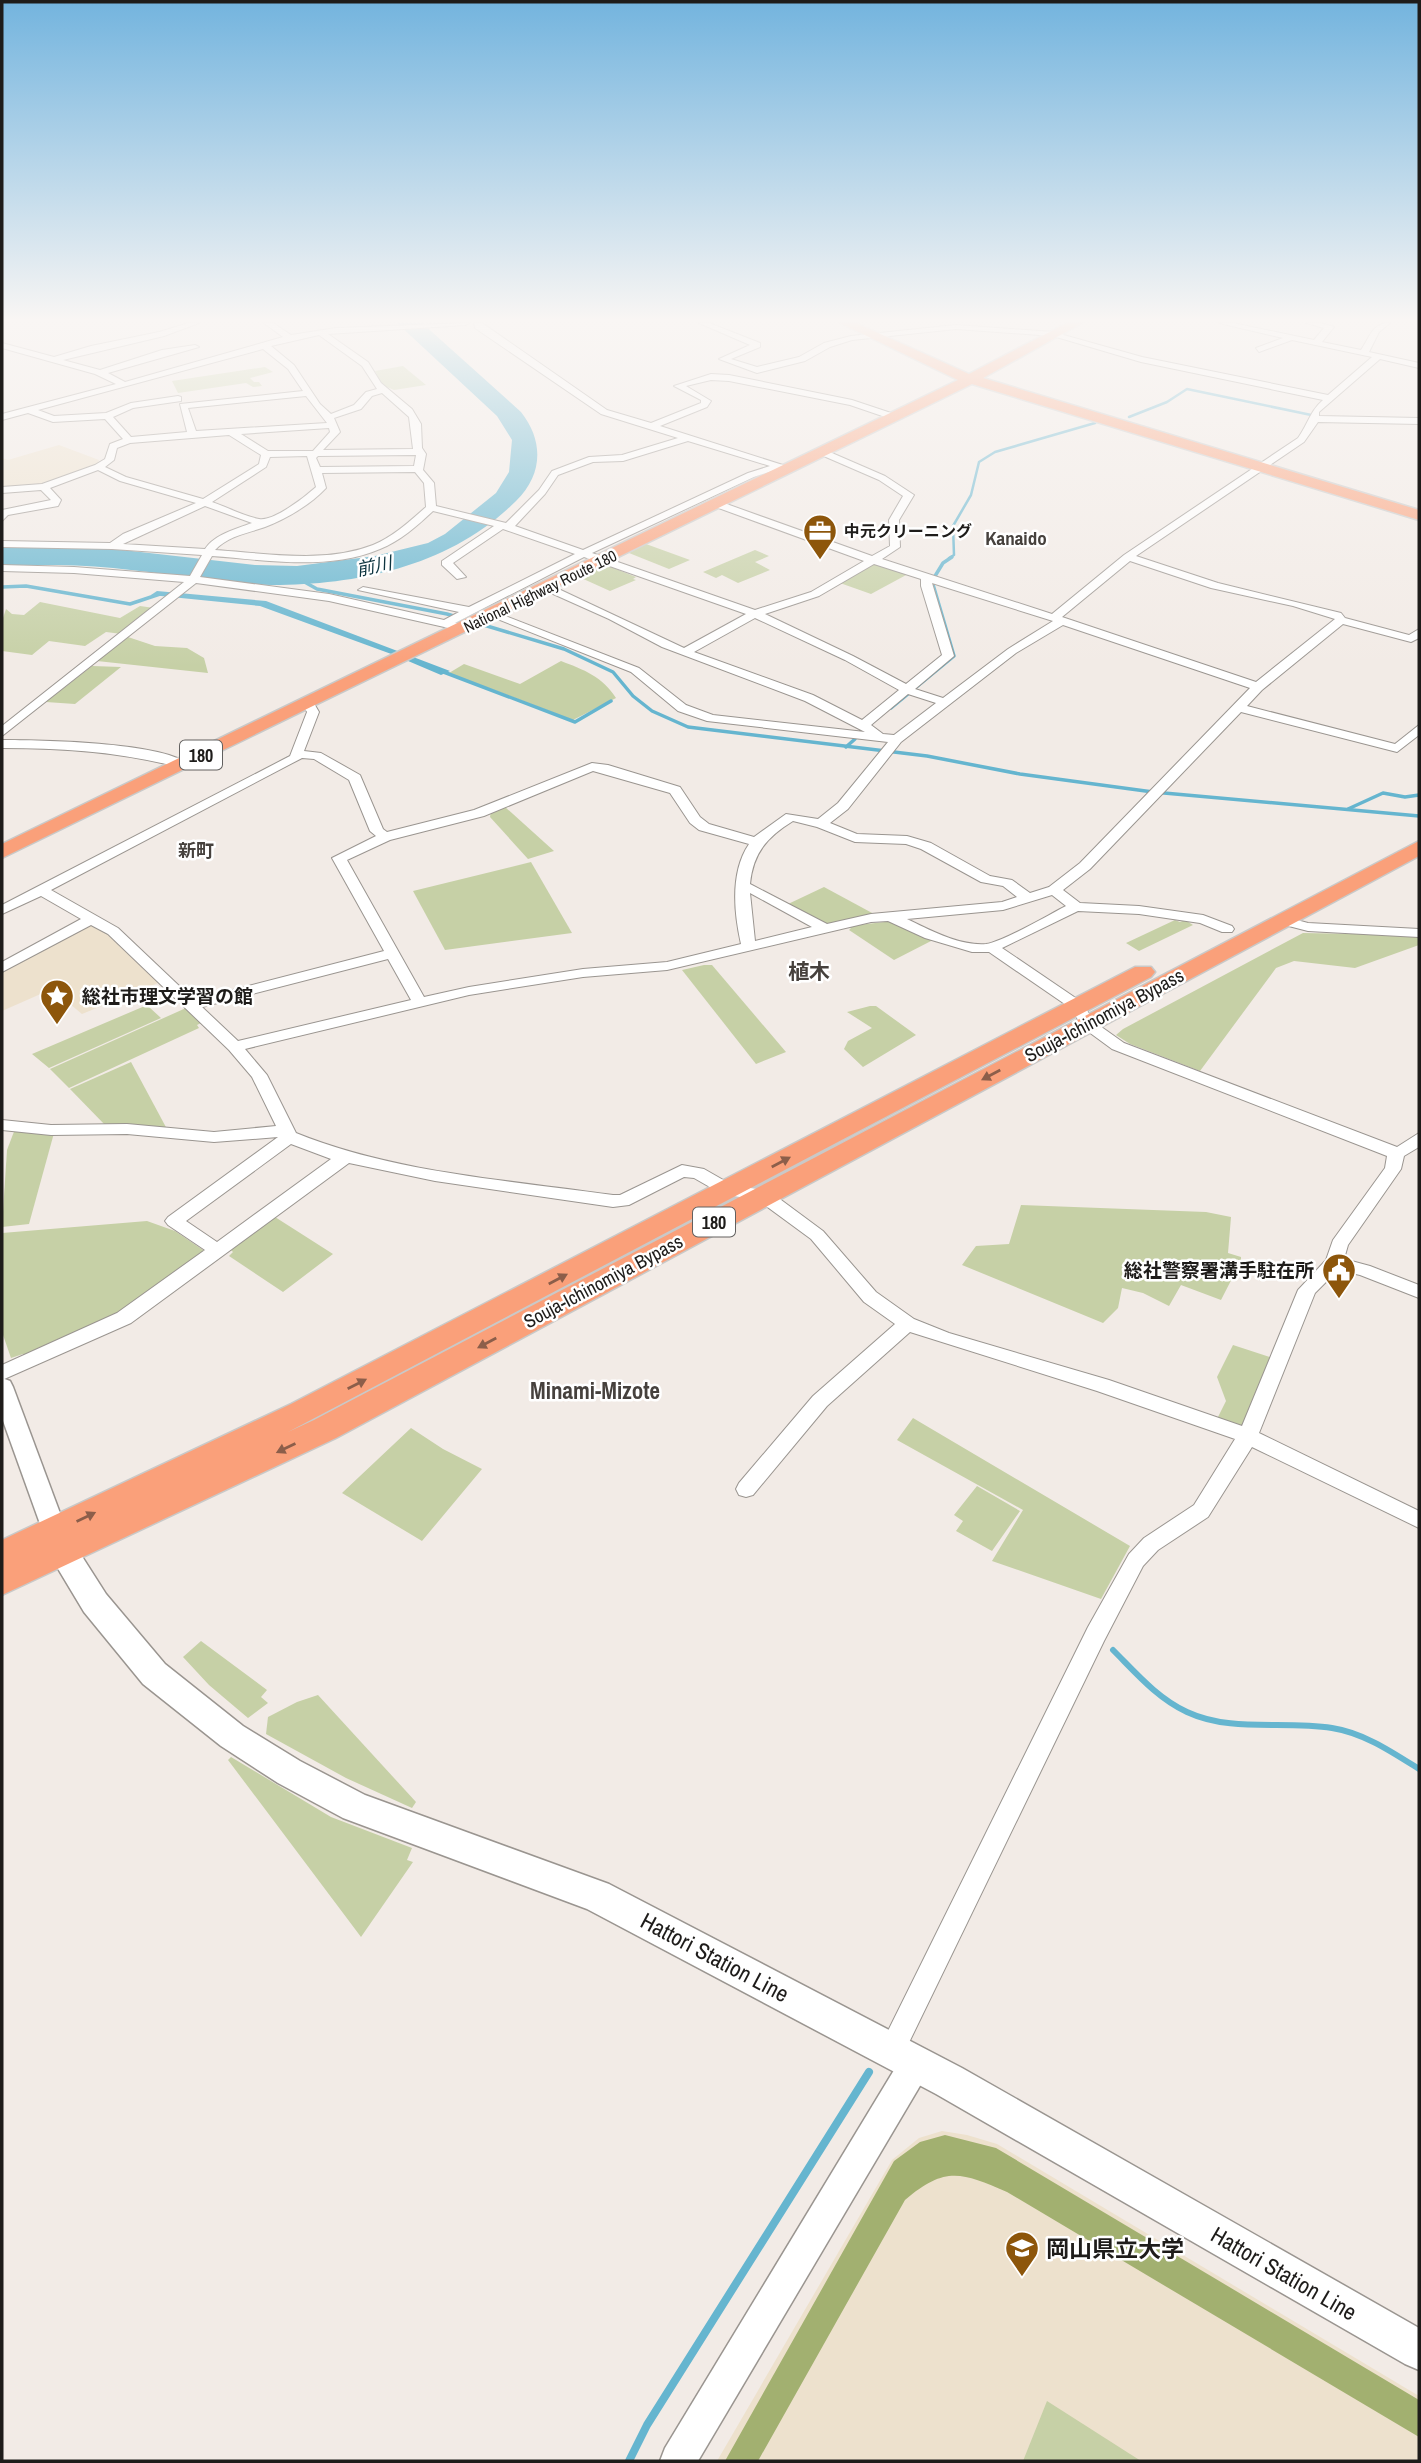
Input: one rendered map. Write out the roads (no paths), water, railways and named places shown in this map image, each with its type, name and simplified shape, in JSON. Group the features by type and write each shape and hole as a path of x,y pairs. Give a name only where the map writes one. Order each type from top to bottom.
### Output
{"highway":[{"name":"National Highway Route 180","path":"2,852 406,656 467,619 546,587 850,438"},
{"path":"1173,438 1419,515"},
{"path":"1265,466 1419,509"},
{"name":"Souja-Ichinomiya Bypass","path":"2,1581 59,1542 302,1412 729,1190 1082,1015 1257,923 1419,829"},
{"name":"Souja-Ichinomiya Bypass","path":"2,1555 59,1542 325,1429 763,1195 1082,1015 1257,923 1419,847"}],"main road":[{"name":"Hattori Station Line","path":"59,1542 95,1603 154,1674 223,1729 289,1772 355,1807 597,1896 904,2056 1419,2350"}],"street":[{"path":"2,490 43,487 98,467 109,460 113,446 128,440 150,438"},
{"path":"240,438 266,454"},
{"path":"280,438 303,441 315,452 420,452"},
{"path":"266,454 307,438"},
{"path":"2,732 194,580 213,545 263,524 314,495 321,488 311,458 329,438"},
{"path":"418,438 417,448 420,452 418,469 429,483 431,508"},
{"path":"461,577 446,563 502,525 541,492 555,473 592,459 623,458 686,438 778,466 795,466"},
{"path":"821,824 843,806 896,741 1012,651 1058,619 1128,557 1303,438"},
{"path":"685,652 755,614 815,594 895,547 895,516 909,495 882,478 822,452"},
{"path":"113,546 127,536 205,502 223,488 263,465 266,454"},
{"path":"2,568 112,572 280,589 467,619 657,517 751,475 778,466"},
{"path":"98,467 123,479 205,502 263,524"},
{"path":"316,470 418,469"},
{"path":"2,518 3,513 54,504 54,495 43,487"},
{"path":"718,504 872,561 1159,651 1258,687"},
{"path":"431,508 502,525 605,559 643,576 755,614 849,658 910,691 945,702"},
{"path":"2,544 113,546 207,555 288,558 368,550 387,542 431,508"},
{"path":"1128,557 1215,586 1326,612 1337,615 1342,620 1411,639 1419,632"},
{"path":"862,726 910,691 946,659 949,653 926,586 932,578"},
{"path":"546,587 685,652 809,698 896,741"},
{"path":"363,590 635,670 682,708 711,718 896,741"},
{"path":"236,1047 469,991 583,973 667,966 871,918 1003,906 1054,890 1085,866 1241,708 1258,687 1342,620"},
{"path":"2,910 296,758 313,712 308,704"},
{"path":"1241,708 1397,748 1419,729"},
{"path":"2,744 76,744 162,757 182,764"},
{"path":"299,754 317,756 355,778 377,831 385,837"},
{"path":"420,1003 339,858 385,837 479,813 577,771 598,767 675,790 695,820 704,827 757,842"},
{"path":"749,948 743,919 743,886 757,842 791,817 821,824 855,838 906,840 926,846 986,879 1007,883 1029,899"},
{"path":"743,886 824,928"},
{"path":"41,890 113,931 236,1047 259,1075 287,1134"},
{"path":"1054,890 1076,907"},
{"path":"891,917 930,935 972,948 992,948 1076,907 1139,910 1203,919 1308,927 1419,933"},
{"path":"2,968 93,918"},
{"path":"992,948 1082,1015 1118,1046 1396,1153 1406,1150 1419,1138"},
{"path":"191,1005 392,953"},
{"path":"2,1125 51,1130 127,1129 214,1137 287,1134 314,1148 346,1157 435,1175 613,1201 623,1201 682,1171 698,1173 729,1190 763,1195 817,1235 870,1297 907,1324 943,1338 1102,1385 1248,1436 1419,1520"},
{"path":"217,1250 174,1221 287,1134"},
{"path":"678,2461 904,2056 1096,1634 1136,1560 1151,1544 1201,1511 1248,1436 1307,1290 1334,1263 1339,1244 1392,1169 1396,1153"},
{"path":"2,1373 124,1318 346,1157"},
{"path":"1334,1263 1364,1270 1419,1292"},
{"path":"746,1489 820,1401 907,1324"},
{"path":"2,1387 59,1542"}],"water":[{"name":"前川","path":"511,438 535,438 537,446 536,469 525,491 516,501 491,523 434,556 371,575 338,581 272,585 85,566 2,565 2,547 114,549 255,565 297,566 375,556 428,543 445,534 496,493 509,472"},
{"path":"157,591 266,601 450,671 441,675 260,606 151,595"}],"waterway":[{"path":"949,558 954,555 953,526 971,495 979,462 995,452 1043,438"},
{"path":"891,708 954,656 932,581 943,563 952,557"},
{"path":"301,580 317,589 447,614 564,649 613,672 633,696 652,711 688,727 847,746"},
{"path":"2,587 26,586 130,604 160,594"},
{"path":"441,671 575,722 611,701"},
{"path":"847,746 855,739"},
{"path":"847,746 927,756 1020,774 1153,792 1419,816"},
{"path":"1348,809 1383,793 1405,797 1419,795"},
{"path":"1113,1650 1156,1692 1187,1712 1222,1722 1344,1730 1377,1744 1419,1769"},
{"path":"629,2461 647,2425 869,2072"}],"place":[{"name":"中元クリーニング","path":"820,561"},
{"name":"総社市理文学習の館","path":"57,1026"},
{"name":"総社警察署溝手駐在所","path":"1339,1300"},
{"name":"岡山県立大学","path":"1022,2278"}],"district":[{"name":"Kanaido","path":"1016,538"},
{"name":"新町","path":"196,850"},
{"name":"植木","path":"809,971"},
{"name":"Minami-Mizote","path":"595,1390"}]}
